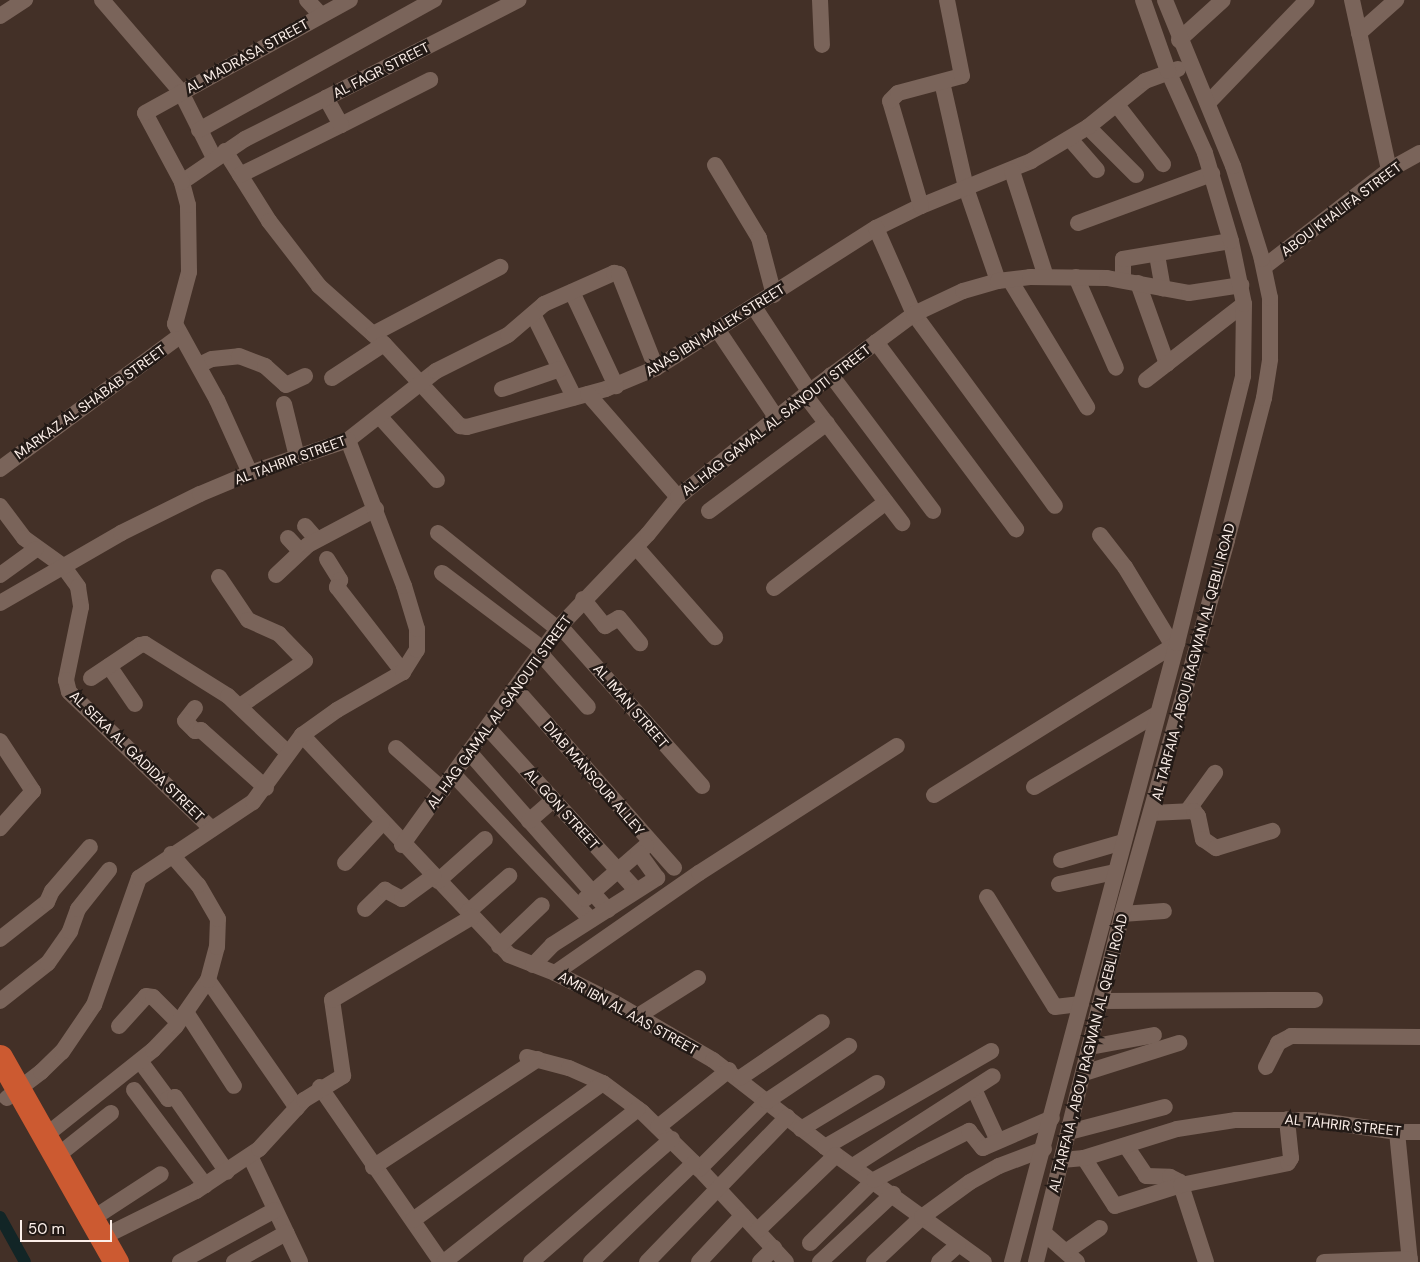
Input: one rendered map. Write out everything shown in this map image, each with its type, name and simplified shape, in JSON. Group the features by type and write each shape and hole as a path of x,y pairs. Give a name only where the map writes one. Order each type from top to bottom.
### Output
{"highway":[{"path":"0,1056 9,1091 100,1262"},
{"path":"9,1091 51,1146 116,1262"}],"street":[{"path":"0,16 25,0"},
{"name":"ANAS IBN MALEK STREET","path":"102,0 181,92 199,130 219,155 240,175 269,221 320,286 378,339 462,427 616,386 656,368 774,295 876,228 921,206 1012,171 1088,127 1145,81 1168,71 1192,66"},
{"path":"307,0 321,16"},
{"name":"AL MADRASA STREET","path":"182,182 145,113 350,0"},
{"path":"199,130 434,0"},
{"name":"AL FAGR STREET","path":"341,125 326,98 518,0"},
{"path":"820,0 822,45"},
{"path":"921,206 890,101 898,93 959,77 963,73 947,0"},
{"name":"AL TARFAIA , ABOU RAGWAN AL QEBLI ROAD","path":"1012,1262 1052,1118 1243,376 1244,304 1232,241 1212,174 1168,71 1142,0"},
{"name":"AL TARFAIA , ABOU RAGWAN AL QEBLI ROAD","path":"1036,1262 1122,914 1264,398 1272,338 1264,267 1234,166 1209,102 1179,40 1165,0"},
{"path":"1179,40 1223,0"},
{"path":"1209,102 1307,0"},
{"path":"1352,0 1389,170"},
{"path":"1359,33 1396,0"},
{"path":"240,175 430,80"},
{"path":"942,82 966,188 1004,280 1087,407"},
{"path":"250,472 199,365 180,336 176,317 189,272 188,205 182,182 219,155 326,98"},
{"path":"1117,105 1163,164"},
{"path":"1088,127 1136,175"},
{"path":"1070,139 1098,170"},
{"name":"ABOU KHALIFA STREET","path":"1264,267 1389,170 1420,153"},
{"path":"715,165 759,238 774,295"},
{"path":"1012,171 1046,277"},
{"path":"1078,223 1212,174"},
{"path":"876,228 914,314 1055,506"},
{"path":"1167,364 1122,260 1232,241"},
{"path":"1157,255 1163,288"},
{"path":"332,378 378,339 500,267"},
{"name":"AL TAHRIR STREET","path":"0,603 122,533 250,472 348,440 380,418 419,382 508,336 544,304 614,273 619,274 656,368"},
{"path":"1076,277 1116,368"},
{"name":"AL HAG GAMAL AL SANOUTI STREET","path":"402,844 470,754 559,628 583,599 636,547 678,497 776,417 914,314 963,291 1004,280 1076,277 1130,282 1198,293 1241,285"},
{"path":"572,292 616,386"},
{"path":"1146,380 1244,304"},
{"path":"754,307 826,423 902,523"},
{"path":"533,314 560,369 581,395 678,497"},
{"path":"717,329 776,417"},
{"name":"MARKAZ AL SHABAB STREET","path":"0,469 180,336"},
{"path":"876,342 1016,529"},
{"path":"199,365 218,358 239,356 265,366 286,385 305,376"},
{"path":"502,389 560,369"},
{"path":"831,375 933,512"},
{"path":"284,404 297,457"},
{"path":"380,418 437,480"},
{"path":"709,511 826,423"},
{"path":"9,1091 42,1072 79,1029 106,976 136,884 143,874 253,802 266,788 287,752 302,735 337,710 403,672 417,650 417,629 376,509 348,440"},
{"path":"774,588 886,502"},
{"name":"AL SEKA AL GADIDA STREET","path":"0,506 36,549 64,566 78,588 81,607 66,680 68,692 212,829"},
{"path":"276,575 300,551 376,509"},
{"path":"305,526 317,540"},
{"name":"AL IMAN STREET","path":"438,533 559,628 702,786"},
{"path":"934,795 1175,645 1125,567 1100,535"},
{"path":"288,538 300,551"},
{"path":"636,547 715,637"},
{"path":"0,575 36,549"},
{"path":"327,559 340,580 337,587 403,672"},
{"path":"442,573 542,651 588,707"},
{"path":"220,577 248,620 279,634 306,663 240,706"},
{"path":"583,599 605,626 619,618 640,643"},
{"path":"91,678 142,644 214,686 240,706 287,752"},
{"path":"109,666 135,704"},
{"name":"DIAB MANSOUR ALLEY","path":"515,688 645,848 674,868"},
{"path":"195,708 185,721 194,731 201,730 266,788"},
{"path":"1034,787 1157,714"},
{"name":"AL GON STREET","path":"488,728 636,890"},
{"name":"AMR IBN AL AAS STREET","path":"302,735 382,823 499,946 515,958 555,973 638,1016 734,1074 830,1151 874,1180 958,1245 984,1262"},
{"path":"0,741 33,791 0,828"},
{"path":"555,973 699,873 897,746"},
{"path":"396,748 443,790"},
{"path":"470,754 608,910"},
{"path":"1188,810 1215,773"},
{"path":"454,775 591,920"},
{"path":"528,821 553,800"},
{"path":"1151,813 1188,810 1197,813 1204,840 1212,847 1219,848 1272,831"},
{"path":"345,863 382,823"},
{"path":"366,909 385,890 402,899 436,879 485,839"},
{"path":"1060,860 1123,842"},
{"path":"0,939 47,902 52,891 90,847"},
{"path":"533,965 546,950 658,877 645,848 578,905"},
{"path":"51,1146 140,1061 182,1017 208,980 217,947 218,919 198,885 171,854"},
{"path":"0,1001 48,963 70,931 78,909 109,870"},
{"path":"1059,884 1115,872"},
{"path":"98,1228 205,1185 250,1156 320,1087 343,1076 332,1000 470,915 509,876"},
{"path":"986,897 1055,1007 1081,1004"},
{"path":"499,946 542,905"},
{"path":"1122,914 1164,911"},
{"path":"638,1016 698,978"},
{"path":"208,980 297,1108"},
{"path":"118,1026 146,996 153,997 182,1017 234,1086"},
{"path":"1102,1001 1315,1000"},
{"path":"658,1127 734,1074 822,1022"},
{"path":"1090,1047 1154,1035"},
{"path":"1266,1067 1278,1043 1291,1036 1420,1037"},
{"path":"1084,1073 1179,1043"},
{"path":"592,1262 767,1100 849,1046"},
{"path":"758,1230 830,1151 991,1051"},
{"path":"373,1166 533,1058 603,1083 638,1109 672,1139 782,1258"},
{"path":"140,1061 168,1099 175,1097 227,1172"},
{"path":"853,1166 993,1076"},
{"path":"412,1220 603,1083"},
{"path":"801,1129 878,1083"},
{"path":"320,1087 373,1166 442,1262 638,1109"},
{"path":"974,1089 998,1141"},
{"path":"134,1090 205,1185"},
{"path":"1069,1132 1165,1107"},
{"path":"51,1146 111,1113"},
{"path":"647,1262 787,1117"},
{"path":"810,1243 874,1180 969,1131 981,1148 1052,1118"},
{"path":"1084,1158 1113,1205 1181,1185 1288,1162 1291,1158 1287,1118"},
{"name":"AL TAHRIR STREET","path":"1062,1160 1084,1158 1193,1126 1236,1120 1287,1118 1397,1132 1420,1132"},
{"path":"1324,1262 1410,1260 1397,1132"},
{"path":"531,1262 672,1139"},
{"path":"1126,1146 1146,1176 1170,1176 1181,1185 1206,1262"},
{"path":"874,1262 922,1217 979,1176 1044,1148"},
{"path":"250,1156 300,1262"},
{"path":"98,1228 161,1174"},
{"path":"820,1262 892,1194"},
{"path":"180,1262 275,1210"},
{"path":"699,1262 743,1215"},
{"path":"1044,1233 1072,1257 1100,1228"},
{"path":"234,1262 286,1233"},
{"path":"939,1262 958,1245"},
{"path":"760,1262 782,1258"}],"waterway":[{"path":"0,1217 25,1262"}]}
